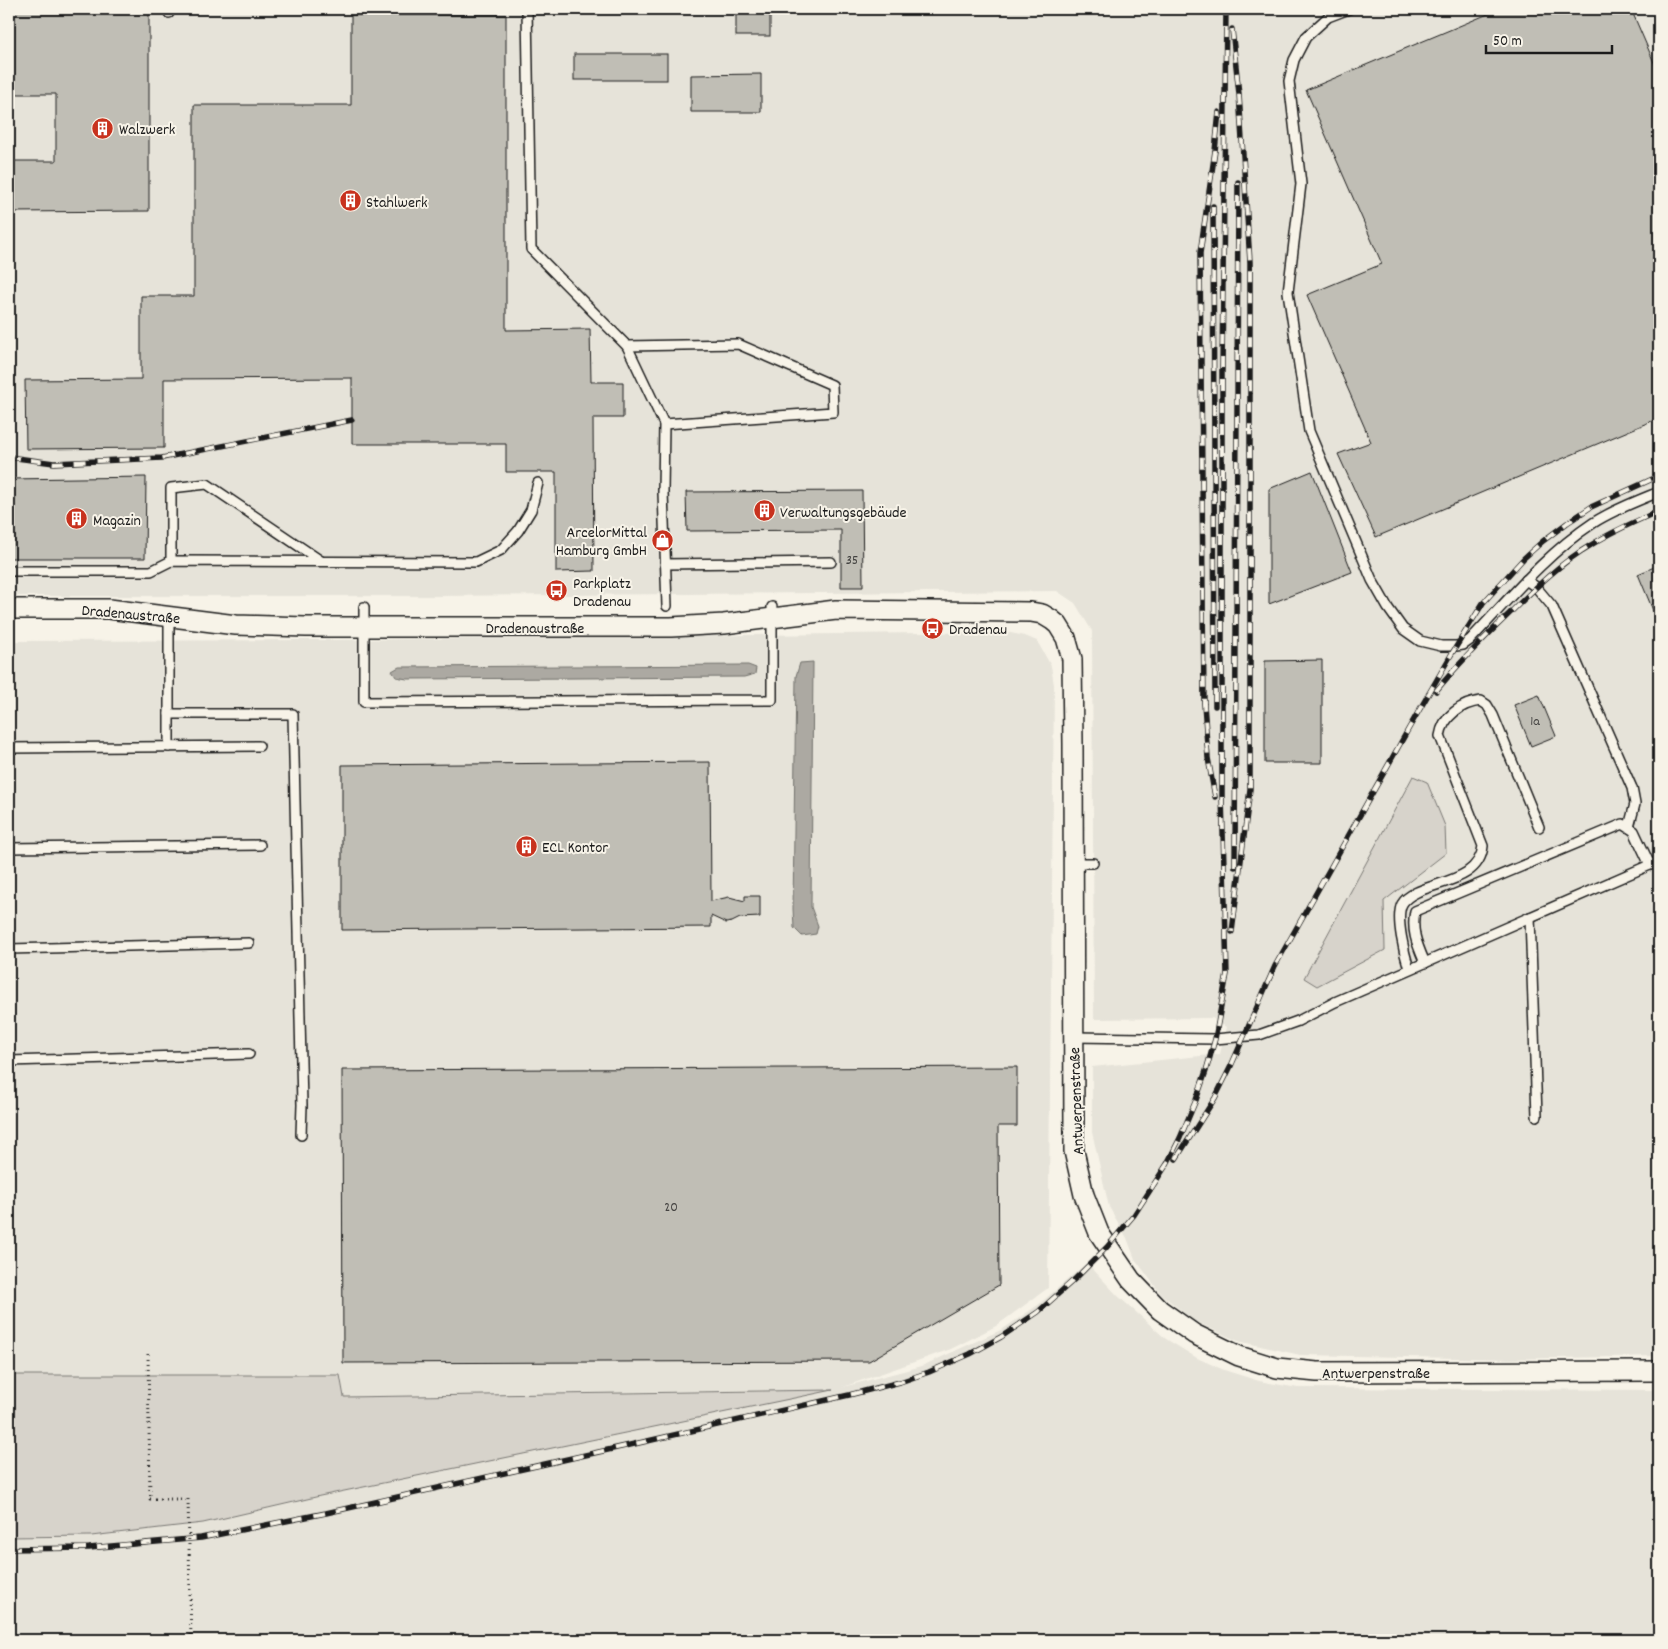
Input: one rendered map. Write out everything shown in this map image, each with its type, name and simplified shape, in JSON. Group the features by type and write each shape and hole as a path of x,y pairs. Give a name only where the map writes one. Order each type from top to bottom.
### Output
{"street":[{"name":"Dradenaustraße","path":"9,609 109,609 169,612 236,624 364,627 671,627 724,624 772,613 836,610 1009,611 1042,614 1058,625"},
{"name":"Antwerpenstraße","path":"1058,625 1066,638 1072,659 1074,1152 1084,1195 1099,1232 1131,1280 1160,1310 1194,1334 1239,1356 1277,1368 1317,1372 1659,1371"}],"lane":[{"path":"526,9 531,249 627,346 664,424 663,492 667,606"},
{"path":"1349,9 1328,17 1306,37 1294,60 1290,81 1301,184 1288,292 1309,431 1372,580 1388,608 1403,629 1420,641 1441,646 1463,645 1470,640 1558,548 1594,522 1659,492"},
{"path":"627,346 738,344 832,385 833,412 664,424"},
{"path":"9,571 151,571 171,561 476,562 501,550 518,531 531,510 538,483"},
{"path":"171,561 171,488 207,484 322,561"},
{"path":"665,564 831,562"},
{"path":"1526,580 1536,587 1552,606 1632,788 1635,804 1629,827"},
{"path":"364,608 364,702 772,700 772,613"},
{"path":"169,612 169,747"},
{"path":"1409,970 1403,950 1400,916 1402,905 1411,896 1467,872 1482,856 1483,846 1440,736 1441,728 1462,704 1480,701 1487,705 1493,715 1539,827"},
{"path":"169,714 293,714 302,1105 301,1135"},
{"path":"9,748 258,746"},
{"path":"1073,1036 1215,1039 1259,1034 1298,1021 1335,1002 1409,970 1425,963 1530,917 1655,863 1634,830 1623,824 1415,910 1412,924 1416,941 1425,963"},
{"path":"9,848 260,845"},
{"path":"1073,863 1093,863"},
{"path":"1530,917 1537,1116"},
{"path":"9,950 249,943"},
{"path":"9,1061 249,1054"}],"path":[{"path":"148,1354 150,1499 188,1499 191,1640"}],"shaded area":[{"path":"9,9 1659,9 1659,1356 1511,1359 1300,1355 1238,1341 1194,1321 1161,1294 1135,1259 1127,1238 1109,1207 1092,1132 1092,1067 1220,1054 1226,1027 1212,1018 1094,1019 1092,631 1075,603 1057,591 435,596 9,596"},
{"path":"1006,632 1037,641 1051,666 1054,685 1048,1288 996,1326 951,1349 843,1387 922,1366 1003,1329 1038,1305 1087,1263 1118,1296 1166,1339 1197,1358 1224,1370 1259,1381 1298,1388 1659,1390 1659,1640 9,1640 9,1537 91,1536 203,1523 320,1496 830,1390 344,1397 340,1375 9,1375 9,641 321,640"},
{"path":"813,662 811,907 818,926 816,934 802,936 794,928 793,909 796,676 800,663"},
{"path":"748,665 756,668 755,674 744,677 407,679 396,677 392,671 399,667"},
{"path":"1413,776 1427,782 1445,826 1446,853 1384,901 1385,950 1317,986 1304,978"},
{"path":"9,1375 340,1375 344,1397 833,1390 320,1496 203,1523 91,1536 9,1537"}],"building":[{"name":"Walzwerk","path":"9,9 149,9 149,211 9,212 9,161 56,161 56,94 9,94"},
{"path":"736,9 770,9 770,36 736,36"},
{"path":"1500,9 1631,9 1659,74 1659,418 1376,537 1338,454 1371,442 1307,295 1382,264 1306,90"},
{"name":"Stahlwerk","path":"351,15 506,15 506,330 590,329 591,382 623,382 623,418 593,418 594,571 556,572 556,472 506,472 506,444 352,444 352,378 164,379 164,448 26,449 25,380 141,379 141,296 194,296 194,105 351,105"},
{"path":"574,54 667,54 667,80 574,80"},
{"path":"761,74 761,112 691,112 691,75"},
{"path":"1312,471 1352,572 1269,604 1269,489"},
{"name":"Magazin","path":"146,477 145,558 9,558 9,479"},
{"name":"Verwaltungsgebäude","path":"862,491 863,587 841,587 841,530 687,531 686,492"},
{"path":"1659,565 1659,625 1638,574"},
{"path":"1322,660 1322,763 1265,763 1265,661"},
{"path":"1539,695 1556,736 1531,746 1514,705"},
{"name":"ECL Kontor","path":"710,762 711,901 729,897 745,901 745,896 760,896 760,917 740,918 726,923 711,916 711,927 342,930 342,765"},
{"path":"1017,1067 1017,1126 998,1126 999,1285 869,1361 343,1363 342,1070"}],"railway":[{"path":"9,1549 89,1548 201,1538 326,1513 900,1382 970,1354 1001,1337 1038,1312 1107,1247 1134,1215 1167,1164 1196,1100 1215,1039 1227,974 1222,796 1222,372 1226,9"},
{"path":"1232,29 1239,94 1250,262 1250,789 1232,932"},
{"path":"1215,797 1208,758 1204,704 1200,253 1219,112"},
{"path":"1235,867 1238,182"},
{"path":"1213,206 1215,706"},
{"path":"9,457 54,463 162,458 352,420"},
{"path":"1176,1159 1215,1098 1275,966 1409,728 1483,603 1524,558 1567,523 1591,507 1659,476"},
{"path":"1436,691 1481,641 1548,576 1580,552 1608,535 1659,511"}],"place":[{"name":"Walzwerk","path":"103,128"},
{"name":"Stahlwerk","path":"350,201"},
{"name":"Verwaltungsgebäude","path":"764,511"},
{"name":"Magazin","path":"77,519"},
{"name":"ArcelorMittal Hamburg GmbH","path":"663,540"},
{"name":"Parkplatz Dradenau","path":"557,591"},
{"name":"Dradenau","path":"933,628"},
{"name":"ECL Kontor","path":"526,846"}]}
